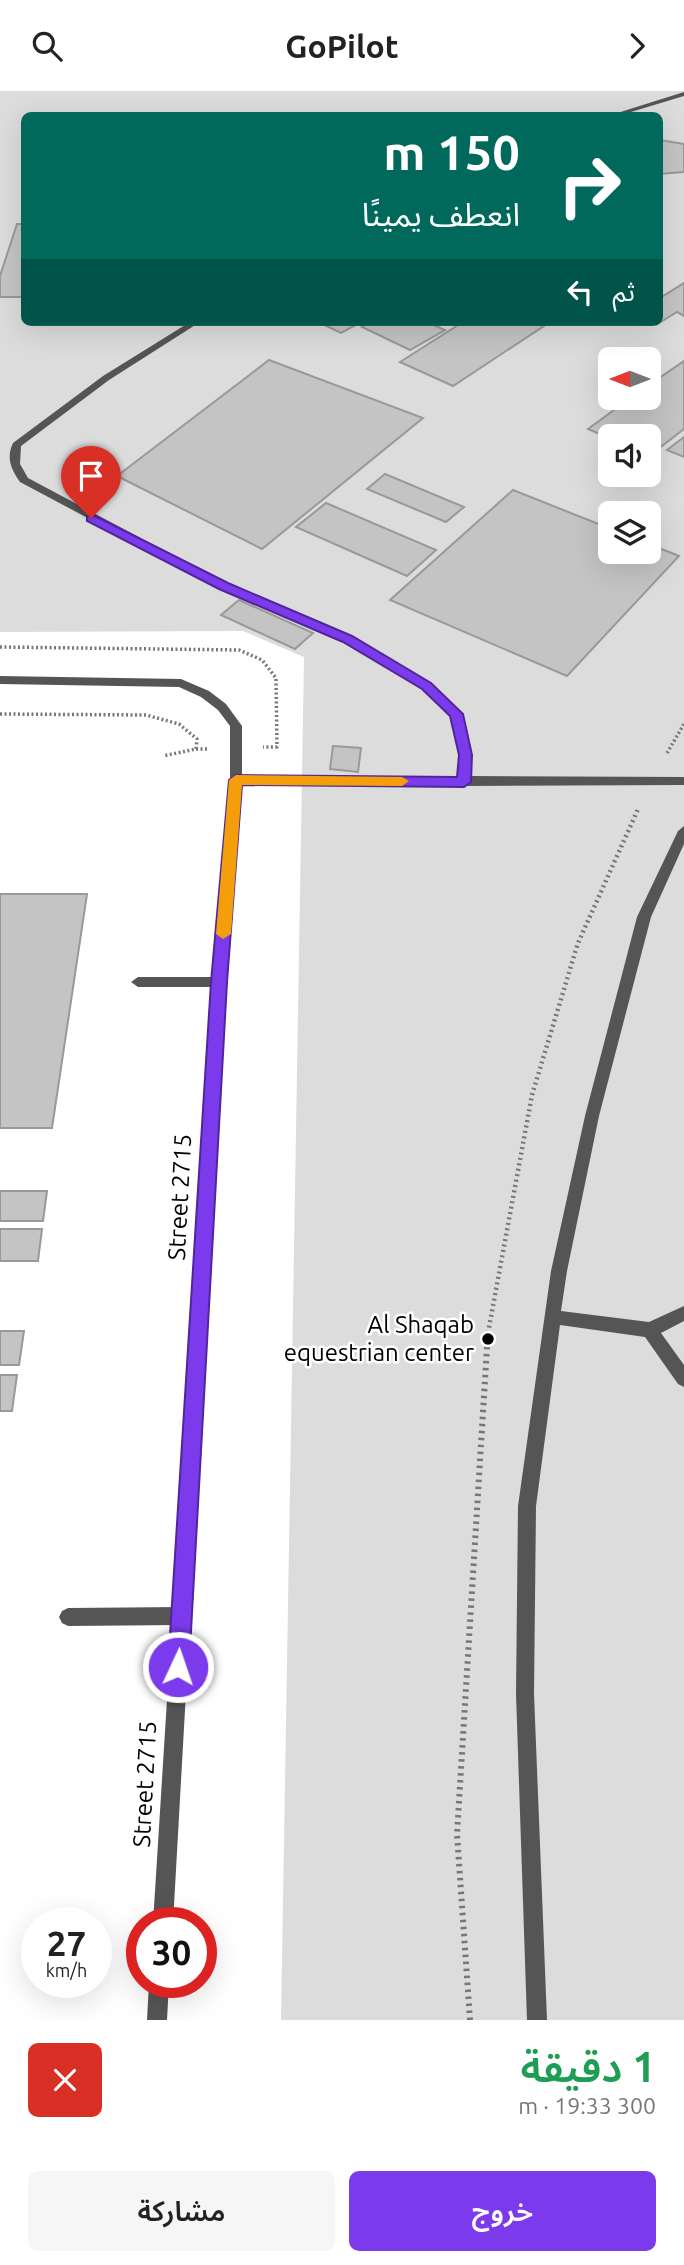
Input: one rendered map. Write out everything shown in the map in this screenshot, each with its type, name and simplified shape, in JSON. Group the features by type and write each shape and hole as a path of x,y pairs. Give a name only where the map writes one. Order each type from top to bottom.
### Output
{"street":[{"path":"625,112 684,94"},
{"path":"190,326 106,378 16,445 13,460 18,473 24,481 91,518 223,586 347,639 427,686 456,714 465,755 464,782"},
{"name":"Street 2715","path":"0,680 181,683 205,694 222,707 236,726 236,780 219,982 164,1907"},
{"path":"236,780 684,781"},
{"path":"537,2020 524,1693 527,1506 559,1271 590,1129 645,917 684,831"},
{"path":"138,982 219,982"},
{"path":"552,1317 650,1330 684,1313"},
{"path":"650,1330 684,1379"},
{"path":"68,1617 181,1616"},
{"path":"157,2020 158,1998"}],"path":[{"path":"0,714 146,715 179,724 197,739 196,749 163,756"}],"shaded area":[{"name":"Al Shaqab equestrian center","path":"0,91 684,91 684,2020 281,2020 304,657 243,631 0,632"}],"building":[{"path":"663,140 684,144 684,172 663,174"},
{"path":"17,224 21,224 21,297 0,297 0,276"},
{"path":"684,283 684,316 677,312 663,321 663,296"},
{"path":"326,326 354,326 341,333"},
{"path":"436,326 445,330 410,350 362,327"},
{"path":"457,326 544,326 453,386 400,362"},
{"path":"269,360 423,418 262,549 117,476"},
{"path":"684,361 684,429 661,447 661,424 598,424 598,433 588,429 614,410 661,410 662,376"},
{"path":"684,437 684,457 667,450"},
{"path":"385,474 464,507 446,522 367,489"},
{"path":"513,490 598,524 598,564 661,564 661,549 679,556 567,676 390,600"},
{"path":"326,503 436,550 407,576 296,527"},
{"path":"239,600 313,633 295,649 221,615"},
{"path":"333,746 361,748 358,772 330,769"},
{"path":"0,894 87,894 52,1128 0,1128"},
{"path":"0,1191 47,1191 43,1221 0,1221"},
{"path":"0,1229 42,1229 38,1261 0,1261"},
{"path":"0,1331 24,1331 19,1365 0,1365"},
{"path":"0,1375 17,1375 12,1411 0,1411"}],"slow traffic":[{"path":"223,934 236,780 402,781"}],"place":[{"name":"Al Shaqab equestrian center","path":"488,1339"}],"route":[{"path":"91,518 223,586 347,639 427,686 456,714 465,755 464,782 236,780 219,982 178,1667"}]}
